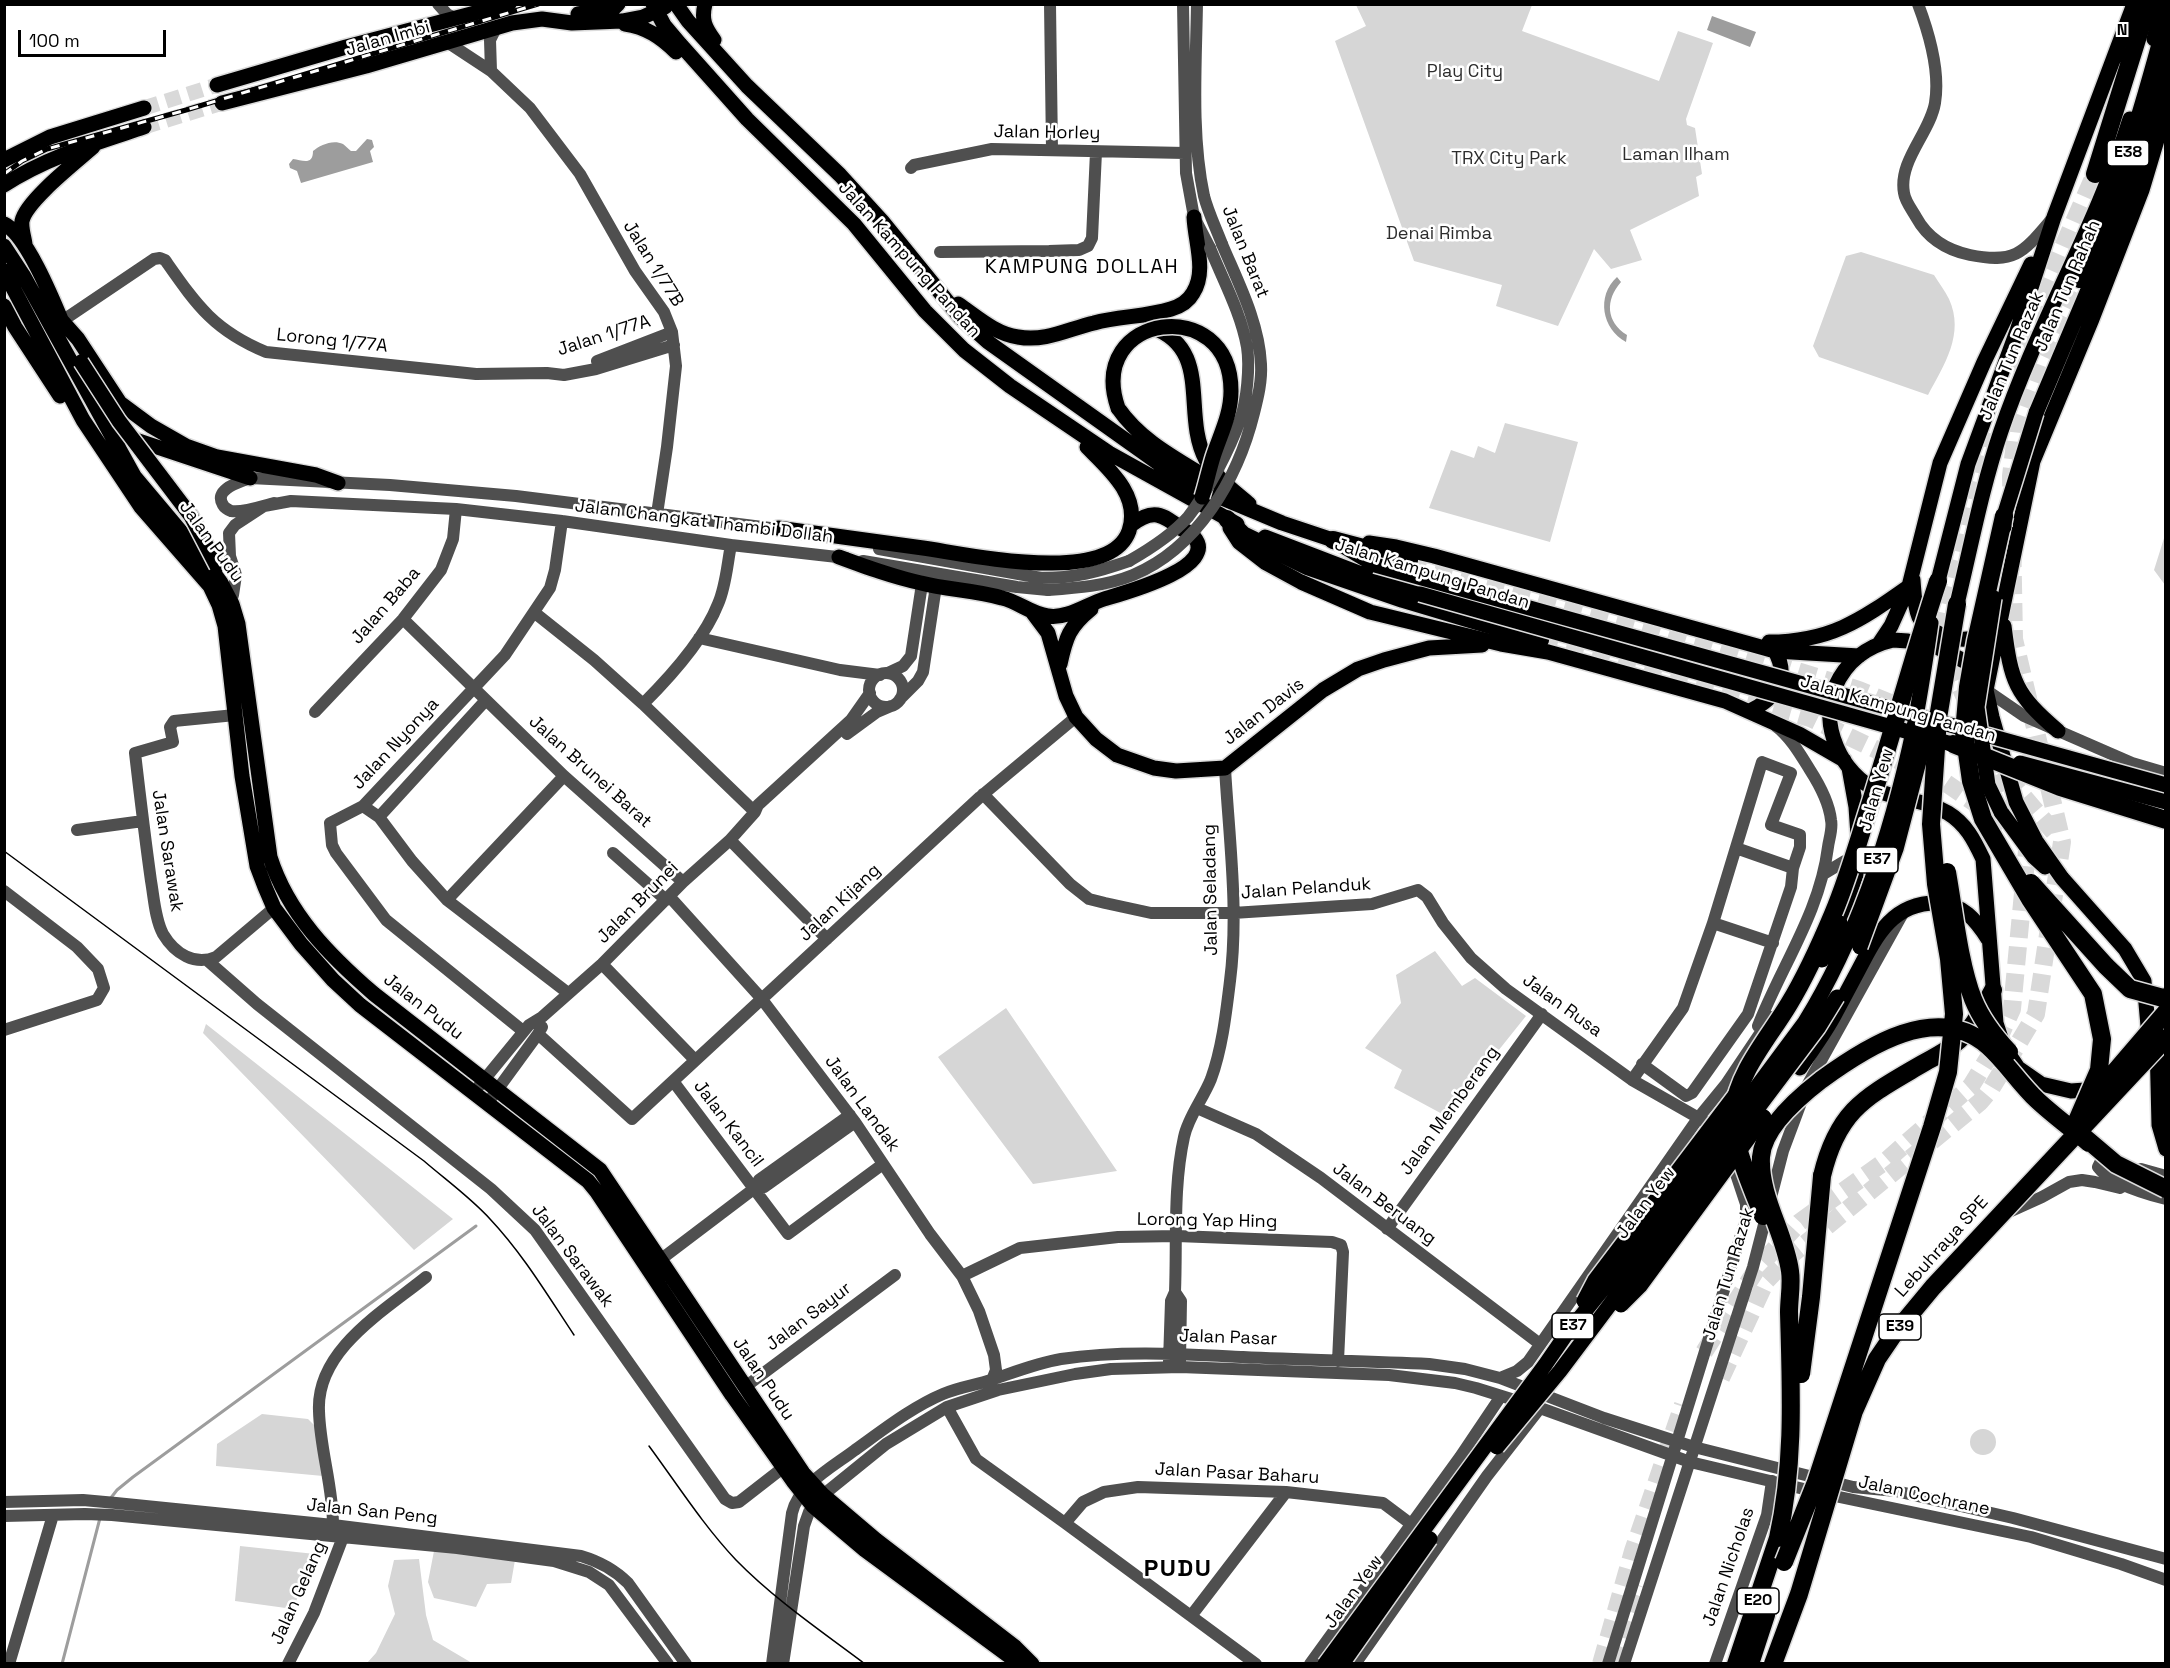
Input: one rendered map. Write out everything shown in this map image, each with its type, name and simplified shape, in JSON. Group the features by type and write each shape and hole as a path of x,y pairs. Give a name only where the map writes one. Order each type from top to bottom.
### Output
{"highway":[{"name":"E38","path":"2095,174 2148,4"},
{"name":"E38","path":"2080,279 2129,150 2166,24"},
{"path":"1938,718 1969,626 1986,557 2004,516"},
{"path":"1958,738 1976,641 2004,516"},
{"path":"1227,519 1243,535 1306,566 1403,599 1540,640"},
{"path":"1333,540 1409,560"},
{"path":"1789,1310 1768,1230 1735,1134 1734,1106 1747,1070 1803,980 1844,885 1938,581"},
{"path":"1816,1482 1948,1072 1954,1014 1949,959 1932,853 1930,824 1938,718 1957,604"},
{"path":"1969,626 1958,738 1983,819 2025,891 2093,994 2102,1039 2099,1070 2058,1160"},
{"path":"1958,738 2060,787 2166,820"},
{"path":"2064,776 2166,807"},
{"path":"1932,778 1941,816 1950,889 1973,999 1996,1038 2089,1143"},
{"path":"1983,819 2035,889 2106,966 2130,989 2166,997"},
{"path":"1792,1429 1798,1401 1811,1297 1822,1176 1828,1150 1842,1124 1859,1104 1878,1090 1954,1045 1975,1023 1993,990"},
{"path":"1993,1221 2166,1012"},
{"path":"1792,1429 1790,1272 1768,1196 1763,1172 1762,1150 1766,1138 1790,1108 1829,1074 1868,1049 1919,1029 1954,1027 1971,1034 1988,1046 2037,1099 2089,1143 2124,1168 2166,1189"},
{"name":"Lebuhraya SPE","path":"1786,1664 1810,1596 1863,1413 1887,1364 1902,1342 2058,1160 2164,1041"},
{"name":"Lebuhraya SPE","path":"1773,1664 1799,1594 1854,1411 1877,1359 1894,1334 1993,1221 2164,1041"},
{"path":"1816,1482 1831,1457 1867,1381 1921,1305 2058,1160 2133,1069"},
{"name":"E20","path":"1736,1664 1778,1538 1783,1514 1792,1429"},
{"name":"E20","path":"1750,1664 1776,1584 1816,1482"}],"main road":[{"name":"Jalan Imbi","path":"217,85 509,4"},
{"path":"542,19 603,11 614,8 618,4"},
{"name":"Jalan Imbi","path":"222,103 366,66 512,23 542,19 572,23 605,22 642,17 655,7 670,4"},
{"name":"Jalan Kampung Pandan","path":"676,4 688,21 747,86 840,175 882,220 960,317 988,342 1149,457 1203,490 1282,523 1333,540 1375,565 2166,785"},
{"path":"705,4 703,13 705,27 735,72"},
{"name":"Jalan Tun Razak","path":"1920,728 1938,581 1968,464 2017,331 2054,217 2134,4"},
{"name":"Jalan Tun Razak","path":"1920,728 1957,604 1988,473 2001,430 2094,217 2127,130 2163,4"},
{"name":"Jalan Kampung Pandan","path":"655,7 680,44 747,119 854,224 925,311 964,350 994,374 1109,453 1227,519 1311,556 1420,594 1958,738 2064,776 2166,802"},
{"path":"605,22 638,26 656,34 684,59 734,115 747,119 745,106 709,66 709,59 712,56 717,58 747,86"},
{"name":"Jalan Tun Rahah","path":"2095,915 2034,857 2001,812 1988,784 1977,707 2004,547 2004,516 2036,413 2128,195 2166,70"},
{"path":"4,160 50,137 144,108"},
{"path":"1986,690 2033,461 2142,190 2166,110"},
{"path":"4,185 58,156 144,127"},
{"path":"25,244 22,222 33,202 97,143"},
{"path":"936,288 999,332 1036,339 1057,336 1094,322 1170,310 1184,304 1197,286 1200,276 1194,217"},
{"path":"1879,644 1891,626 1911,581 1940,463 1984,362 2054,217"},
{"path":"4,224 15,231 25,244 81,362 119,421 191,516 233,595 238,624"},
{"name":"Jalan Pudu","path":"4,246 44,312 94,406 135,476 203,558 221,583 232,604 238,624 270,857 277,878 291,904 316,937 345,968 482,1083 600,1170 800,1469 828,1521 871,1545 1015,1657 1032,1664"},
{"name":"Jalan Pudu","path":"4,271 83,420 141,507 207,582 217,598 225,626 235,715 257,866 274,908 301,944 333,980 360,1005 576,1171 597,1192 732,1395 784,1467 812,1494"},
{"path":"6,310 95,453 127,494 141,507"},
{"path":"62,321 78,339 120,403 151,426 186,446 217,457 316,475 338,483"},
{"path":"1094,322 1146,325 1175,339 1184,349 1192,379 1197,435 1206,459 1217,475 1249,504"},
{"path":"1209,500 1213,457 1228,416 1230,402 1231,390 1227,365 1214,343 1197,332 1177,326 1155,327 1135,337 1117,358 1113,375 1114,398 1126,421 1141,436 1249,504 1282,523"},
{"path":"94,406 122,435 250,478"},
{"path":"778,528 1049,564 1083,562 1109,553 1126,539 1131,525 1130,502 1124,486 1066,425"},
{"path":"839,557 929,585 1002,598 1020,604 1033,614 1050,617 1064,616 1103,599 1141,588 1187,565 1195,557 1197,546 1194,538 1164,516 1152,514 1141,517 1131,525"},
{"path":"1227,519 1230,530 1239,542 1266,563 1301,582 1370,612 1501,644 1548,652 1725,700 1799,734 1846,764 1858,825 1859,856 1854,884 1840,923 1821,961 1768,1051 1595,1280 1565,1336"},
{"path":"1333,540 1383,544 1405,549 1775,651 1859,656"},
{"path":"1911,581 1920,619 1933,631 1963,640 1981,636 2004,608"},
{"path":"1736,641 1793,642 1825,636 1869,615 1911,581"},
{"path":"1059,670 1065,640 1070,629 1103,599"},
{"path":"2004,608 2011,671 2020,692 2035,711 2058,732"},
{"name":"Jalan Davis","path":"1033,614 1048,633 1054,647 1059,670 1076,717 1096,740 1116,755 1134,762 1176,771 1225,768 1323,690 1358,669 1429,648 1501,644"},
{"path":"2133,1069 2145,1045 2148,1026 2144,981 2124,949 2061,878 2036,842 2016,802 1986,690 1966,662 1935,646 1893,640 1879,644 1859,656 1846,668 1835,688 1831,702 1833,737 1838,753 1862,780 1878,790 1936,806 1963,824 1973,837 1983,859 1996,1023 2004,1047 2018,1068 2041,1084 2071,1091 2099,1089 2116,1082 2133,1069 2164,1041"},
{"path":"1750,711 1769,700 1780,681 1782,663 1775,651"},
{"name":"Jalan Yew","path":"1325,1664 1565,1336 1649,1232 1805,1022 1824,991 1851,931 1920,728"},
{"name":"Jalan Yew","path":"1342,1664 1484,1462 1560,1371 1818,1028 1837,997 1860,947 1892,860 1908,807 1920,728"},
{"path":"1560,1371 1640,1286 1800,1068 1831,1021 1874,940 1886,924 1905,910 1923,903 1945,903 1962,910 1976,920 1990,941"},
{"path":"399,1035 432,1050 482,1083"},
{"path":"2164,1041 2159,1125 2166,1149"},
{"path":"495,1093 571,1159 576,1171"}],"street":[{"path":"431,24 436,4 455,18"},
{"path":"1050,4 1052,150"},
{"name":"Jalan Barat","path":"1183,4 1186,173 1194,217 1216,246"},
{"name":"Jalan Barat","path":"1197,4 1198,153 1205,200 1216,246 1247,349 1246,387 1240,419 1209,500"},
{"path":"1918,4 1936,74 1936,89 1934,106 1904,177 1904,194 1923,229 1928,236 1942,245 1964,253 1992,259 2003,258 2013,257 2033,242 2054,217"},
{"path":"491,71 490,40 496,28"},
{"name":"Jalan 1/77B","path":"447,42 491,71 530,108 580,174 635,271 664,312 673,339 676,366 657,514"},
{"name":"Jalan Horley","path":"911,168 914,165 992,149 1185,153"},
{"path":"940,252 1079,250 1088,246 1092,238 1096,152"},
{"name":"Lorong 1/77A","path":"62,321 154,259 160,258 165,260 198,306 215,323 250,346 266,352 476,374"},
{"path":"645,344 660,327 664,312"},
{"name":"Jalan 1/77A","path":"547,373 600,360 645,344 673,339"},
{"name":"Jalan 1/77A","path":"476,374 547,373 564,375 596,369 673,339"},
{"path":"250,478 224,491 221,503 225,508 231,511 274,503"},
{"name":"Jalan Changkat Thambi Dollah","path":"250,478 418,487 516,496 778,528 1041,578 1050,584"},
{"name":"Jalan Changkat Thambi Dollah","path":"233,595 236,574 230,556 229,533 235,525 264,506 274,503 310,501 456,509 839,557 1017,587 1050,584 1097,573 1130,561 1154,547 1209,500"},
{"name":"Jalan Baba","path":"315,712 403,619 441,570 453,539 456,509"},
{"name":"Jalan Nyonya","path":"523,1031 386,920 336,853 332,844 330,824 363,806 505,655 550,588 562,522"},
{"path":"643,704 664,683 699,638 718,605 730,545"},
{"path":"869,692 872,681 903,666 911,656 929,585"},
{"name":"Jalan Brunei","path":"482,1083 523,1031 543,1017 602,964 683,882 730,840 755,812 758,805 851,725 896,702 918,681 923,672 929,585"},
{"path":"535,613 594,660 643,704 755,812"},
{"name":"Jalan Brunei Barat","path":"403,619 564,776 683,882"},
{"path":"699,638 840,670 884,674 898,678 902,694 896,702 880,705 875,703 869,692 840,670"},
{"name":"Jalan Kampung Pandan","path":"1986,690 2024,716 2058,732 2132,763 2166,773"},
{"name":"Jalan Brunei","path":"851,725 869,692"},
{"path":"379,817 486,700"},
{"name":"Jalan Sarawak","path":"235,715 174,721 170,727 173,742 135,753 157,917 164,936 188,958 198,962 208,961 257,1004 485,1184 523,1217 535,1230 725,1499 732,1503 739,1502 784,1467"},
{"name":"Jalan Kijang","path":"538,1034 632,1119 981,795 1076,717"},
{"path":"1752,1044 1772,991 1797,944 1825,873 1832,820 1820,786 1786,735 1768,719"},
{"path":"1632,1080 1642,1064 1683,1008 1713,923 1762,762 1791,773 1771,825 1800,835 1800,847 1793,868 1791,887 1748,1014 1692,1093 1686,1096 1642,1064"},
{"name":"Jalan Seladang","path":"1175,1360 1181,1301 1175,1292 1179,1179 1184,1137 1216,1064 1230,980 1233,913 1225,768"},
{"path":"447,900 564,776"},
{"name":"Jalan Pelanduk","path":"981,795 1070,884 1089,899 1151,913 1233,913 1372,904 1418,890 1427,897"},
{"path":"363,806 379,817 412,861 447,900 568,993"},
{"path":"76,830 143,821"},
{"path":"1500,1378 1517,1371 1528,1362 1699,1117 1726,1084 1784,997 1810,950 1858,825"},
{"path":"730,840 827,939"},
{"path":"1736,848 1793,868"},
{"name":"Jalan Landak","path":"613,853 667,898 761,998 853,1119 930,1234 962,1276 979,1311 994,1354 996,1370 992,1380"},
{"path":"1825,873 1845,861"},
{"path":"4,891 76,947 98,969 104,988 97,1000 4,1030"},
{"name":"Jalan Rusa","path":"1427,897 1443,923 1471,958 1506,989 1632,1080 1699,1117"},
{"path":"208,961 216,957 274,908"},
{"name":"Jalan Tun Razak","path":"1624,1664 1753,1267 1784,1151 1808,1084 1905,910"},
{"path":"1713,923 1773,943"},
{"path":"602,964 696,1060"},
{"name":"Jalan Memberang","path":"1387,1228 1542,1014"},
{"name":"Jalan Brunei","path":"495,1093 538,1034 543,1017"},
{"name":"Jalan Kancil","path":"673,1081 755,1188"},
{"name":"Jalan Tun Razak","path":"1608,1664 1747,1212 1739,1180 1712,1116 1712,1102"},
{"name":"Jalan Beruang","path":"1197,1108 1256,1134 1320,1178 1540,1344"},
{"path":"1699,1117 1718,1129"},
{"name":"Jalan Kancil","path":"660,1260 755,1188 764,1187 853,1119"},
{"path":"2148,1194 2103,1174 2098,1167 2101,1161 2108,1160 2166,1176"},
{"path":"755,1188 788,1234 883,1164"},
{"path":"2011,1211 2069,1182 2082,1180 2166,1199"},
{"name":"Lorong Yap Hing","path":"962,1276 1020,1248 1118,1237 1177,1236 1330,1242 1341,1245 1343,1252 1338,1361"},
{"name":"Jalan Sayur","path":"745,1388 895,1275"},
{"path":"333,1525 333,1500 319,1412 325,1377 343,1346 426,1277"},
{"path":"994,1354 1007,1364 1020,1369"},
{"name":"Jalan Pasar","path":"812,1494 866,1442 926,1402 945,1393 992,1380 1020,1369 1088,1356 1389,1375 1455,1383 1540,1408 1672,1456"},
{"name":"Jalan Pasar","path":"812,1494 886,1444 947,1407 998,1390 1075,1374 1175,1360 1338,1361 1429,1364 1465,1369 1500,1378 1604,1418 1676,1442"},
{"name":"Jalan Yew","path":"1310,1664 1502,1396"},
{"path":"947,1407 976,1460 1256,1664"},
{"path":"1355,1664 1488,1474 1540,1408"},
{"name":"Jalan Cochrane","path":"1676,1442 1853,1487 1896,1491 2013,1518 2166,1559"},
{"path":"1460,1457 1468,1456 1488,1468 1488,1474"},
{"name":"Jalan Cochrane","path":"1672,1456 1772,1481 2031,1537 2166,1580"},
{"name":"Jalan Nicholas","path":"1715,1664 1767,1515 1772,1481"},
{"name":"Jalan Pasar Baharu","path":"1065,1523 1083,1502 1104,1492 1138,1487 1286,1492 1383,1503 1409,1526 1434,1541 1436,1549"},
{"path":"1191,1616 1286,1492"},
{"path":"772,1664 792,1513 795,1502 812,1494"},
{"path":"783,1664 804,1526 812,1494"},
{"name":"Jalan San Peng","path":"4,1502 97,1501 114,1509 554,1561 589,1572 609,1585 668,1664"},
{"name":"Jalan San Peng","path":"7,1515 94,1514 114,1509 333,1525 588,1557 616,1573 628,1583 686,1664"},
{"path":"9,1664 52,1515"},
{"name":"Jalan Gelang","path":"288,1664 314,1613 343,1537"},
{"path":"1015,1657 1042,1664"}],"green space":[{"name":"TRX City Park","path":"1356,5 1532,5 1522,31 1659,81 1678,31 1713,43 1686,119 1687,125 1695,128 1702,174 1696,177 1699,196 1630,230 1642,260 1611,269 1594,249 1558,326 1496,306 1502,285 1414,261 1335,41 1366,26"},
{"path":"1861,252 1934,275 1949,299 1955,325 1954,337 1946,361 1928,395 1819,357 1813,346 1846,256"},
{"path":"1505,423 1578,442 1550,542 1429,508 1451,450 1474,458 1478,446 1495,453"},
{"path":"2165,535 2166,585 2154,570"},
{"path":"1435,951 1462,986 1475,978 1526,1016 1446,1116 1394,1088 1402,1070 1365,1048 1401,1003 1396,975"},
{"path":"1006,1008 1117,1171 1033,1184 938,1057"},
{"path":"206,1024 453,1219 414,1250 203,1033"},
{"path":"262,1414 308,1419 316,1427 323,1476 216,1466 217,1444"},
{"path":"1983,1429 1992,1433 1996,1442 1992,1451 1983,1455 1974,1451 1970,1442 1974,1433"},
{"path":"240,1546 315,1554 293,1609 235,1601"},
{"path":"434,1551 515,1560 511,1583 487,1584 476,1607 434,1598 428,1582"},
{"path":"419,1559 426,1615 433,1640 472,1663 367,1663 376,1653 395,1614 388,1586 394,1560"}],"shaded area":[{"path":"1712,16 1756,32 1750,47 1707,30"},
{"path":"367,139 372,140 374,147 370,151 373,162 301,183 297,171 290,168 289,164 293,159 309,160 313,156 313,151 323,145 331,142 339,143 351,151 356,151"},
{"path":"1617,277 1621,282 1612,296 1610,310 1615,324 1627,335 1626,342 1612,329 1605,312 1606,293"}],"waterway":[{"path":"110,1499 133,1477 476,1226"},
{"path":"62,1664 100,1518"}],"tunnel":[{"path":"144,108 217,85"},
{"path":"144,127 222,103"},
{"path":"2009,370 2095,174"},
{"path":"1721,1378 1766,1281 1790,1256 1980,1102 1991,1089 2036,1014 2062,842 2014,639 2011,476 2017,426 2042,360 2080,279"},
{"path":"1968,705 1938,635 1985,432"},
{"path":"1409,560 1651,626 1859,690 1895,705"},
{"path":"1540,640 1810,718 1946,783 2014,830"},
{"path":"1988,749 2012,803"},
{"path":"2005,779 2016,788 2059,838"},
{"path":"1704,1352 1758,1267 1800,1222 1887,1160 1971,1086 1995,1047 2012,1009 2028,840 2025,834"},
{"path":"1601,1664 1633,1551 1683,1405"},
{"path":"1616,1664 1644,1587"}],"tram line":[{"path":"4,851 424,1161 458,1189 502,1232 535,1276 574,1335"},
{"path":"649,1446 701,1519 736,1560 782,1601 865,1664"}],"railway":[{"path":"4,174 22,161 47,149 186,110 538,4"}],"district":[{"name":"KAMPUNG DOLLAH","path":"1082,268"},
{"name":"PUDU","path":"1178,1569"}],"park label":[{"name":"Play City","path":"1465,72"},
{"name":"Laman Ilham","path":"1676,155"},
{"name":"Denai Rimba","path":"1439,234"}]}
